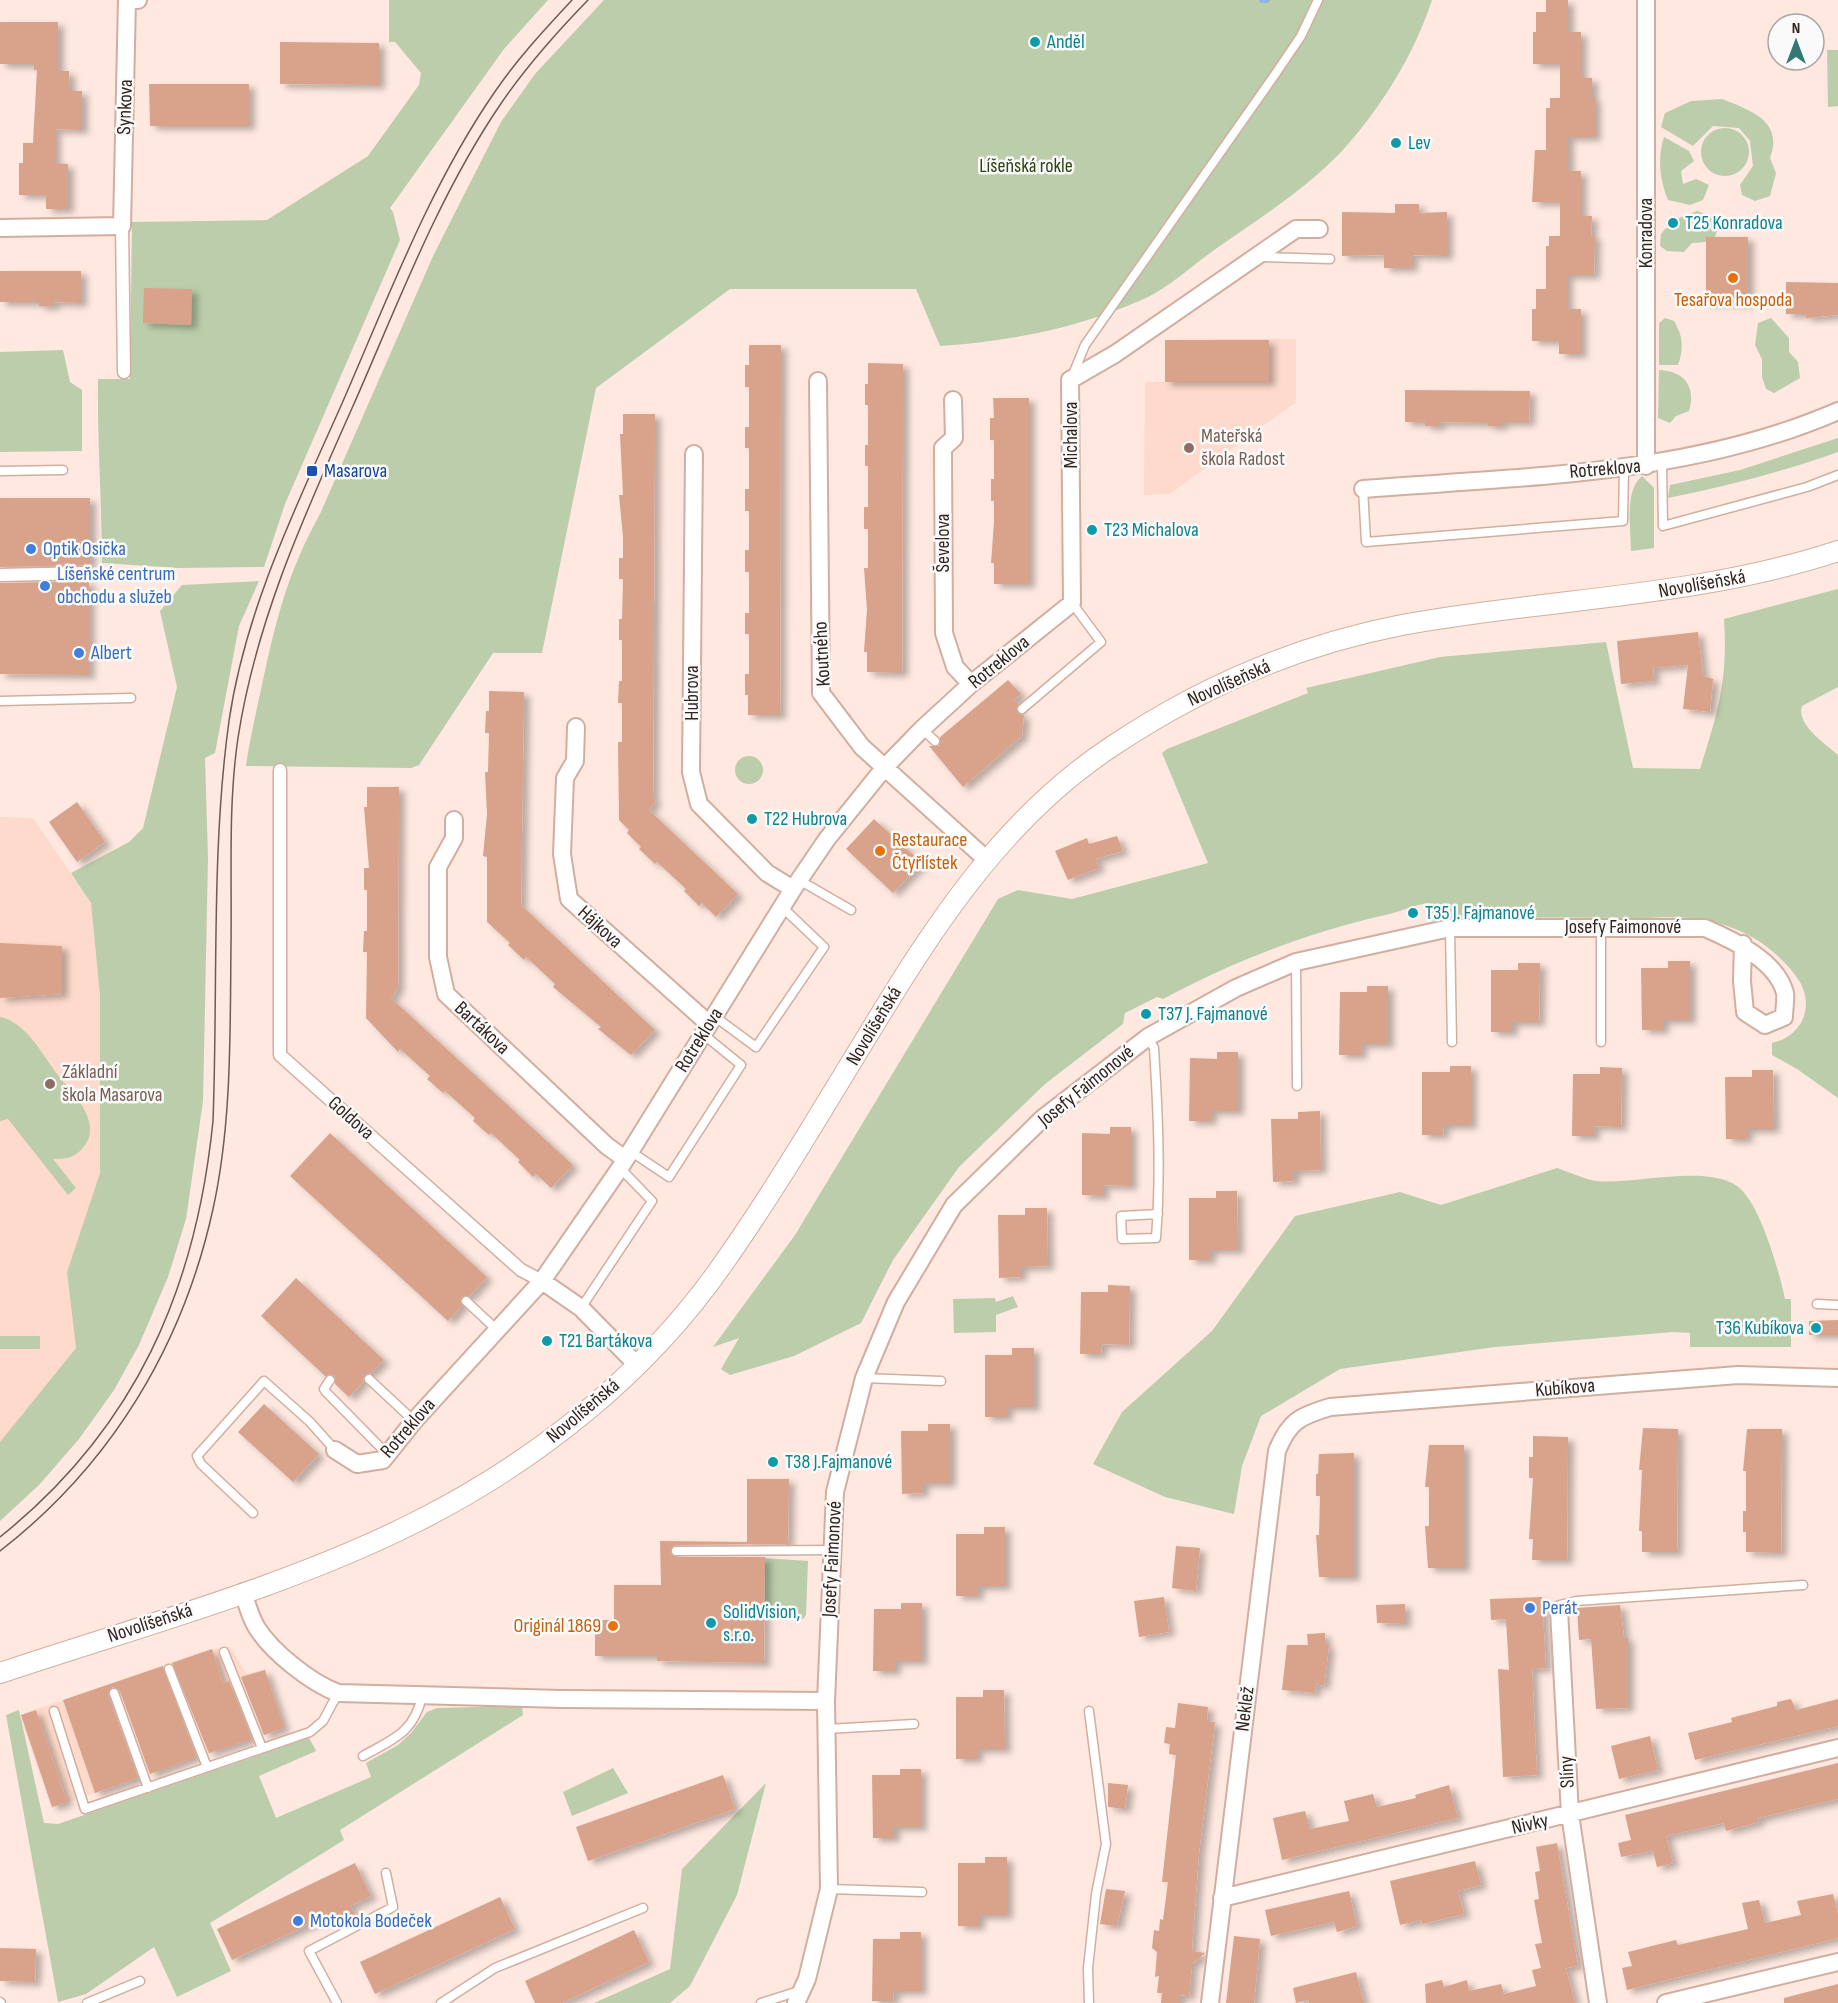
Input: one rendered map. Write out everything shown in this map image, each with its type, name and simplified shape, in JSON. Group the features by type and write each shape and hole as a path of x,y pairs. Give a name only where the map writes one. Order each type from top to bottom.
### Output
{"street":[{"name":"Synkova","path":"124,372 122,226 127,0 138,0"},
{"name":"Konradova","path":"1646,0 1654,464"},
{"path":"0,228 122,226"},
{"name":"Michalova","path":"1072,603 1070,380 1115,354 1296,228 1319,229"},
{"name":"Koutného","path":"818,381 821,693 862,747 987,860"},
{"name":"Ševelova","path":"953,400 954,438 943,448 944,633 955,667 971,684"},
{"name":"Rotreklova","path":"1364,489 1654,464 1733,448 1799,428 1838,411"},
{"name":"Hubrova","path":"694,454 692,772 699,804 767,873 796,884"},
{"name":"Novolíšeňská","path":"0,1673 243,1592 380,1539 476,1489 555,1436 637,1365 676,1325 724,1263 777,1184 926,941 987,860 1047,798 1109,748 1188,700 1225,682 1303,652 1362,634 1415,623 1722,582 1838,551"},
{"path":"0,575 88,573"},
{"name":"Rotreklova","path":"335,1450 357,1464 379,1462 388,1455 414,1421 542,1281 625,1159 796,884 827,839 885,767 922,729 971,684 1072,603"},
{"name":"Hájkova","path":"576,727 575,761 565,778 562,854 569,899 708,1025"},
{"name":"Goldova","path":"280,770 280,1055 521,1269 580,1308 637,1365"},
{"name":"Bartákova","path":"454,820 454,838 438,867 438,957 446,994 607,1146 625,1159"},
{"name":"Josefy Faimonové","path":"802,1991 829,1889 826,1701 835,1492 864,1378 896,1302 954,1205 1043,1118 1148,1037 1236,988 1296,962 1450,928 1602,926 1706,928 1743,944"},
{"name":"Kubíkova","path":"1296,1420 1330,1407 1581,1386 1738,1375 1838,1378"},
{"name":"Neklež","path":"1210,2003 1277,1451 1284,1432 1296,1420"},
{"path":"243,1592 253,1622 262,1634 315,1682 338,1693 826,1701"},
{"name":"Slíny","path":"1559,1610 1570,1814 1598,2003"},
{"name":"Nivky","path":"1222,1898 1838,1748"},
{"path":"1666,2003 1838,1962"}],"lane":[{"path":"1070,380 1085,345 1301,36 1318,0"},
{"path":"1254,257 1330,259"},
{"path":"1654,464 1663,526 1807,487 1838,475"},
{"path":"1364,489 1366,542 1623,521 1624,468"},
{"path":"0,471 63,470"},
{"path":"1022,709 1101,642 1072,603"},
{"path":"0,702 131,699"},
{"path":"922,729 935,741"},
{"path":"796,884 851,910"},
{"path":"708,1025 756,1047 824,946 782,907"},
{"path":"1601,1042 1602,926"},
{"path":"1450,928 1452,1042"},
{"path":"1296,962 1297,1086"},
{"path":"625,1159 669,1177 741,1065 708,1025"},
{"path":"1148,1037 1154,1048 1160,1139 1158,1214 1156,1238 1122,1239 1121,1216 1158,1214"},
{"path":"580,1308 652,1201 625,1159"},
{"path":"466,1301 496,1330"},
{"path":"1817,1304 1838,1305"},
{"path":"864,1378 941,1381"},
{"path":"369,1379 414,1421"},
{"path":"330,1380 324,1389 326,1392 388,1455"},
{"path":"253,1513 201,1464 197,1456 264,1381 310,1422 335,1450"},
{"path":"676,1551 832,1550"},
{"path":"1559,1610 1560,1605 1576,1601 1803,1585"},
{"path":"224,1652 262,1748"},
{"path":"169,1669 207,1767"},
{"path":"114,1693 148,1788"},
{"path":"54,1712 85,1809 318,1727 338,1693"},
{"path":"363,1756 404,1732 419,1711 422,1696"},
{"path":"1089,1711 1106,1844 1096,1894 1088,1968 1089,2003"},
{"path":"826,1729 914,1724"},
{"path":"337,2003 309,1951 393,1907 386,1873"},
{"path":"829,1889 922,1892"},
{"path":"441,2003 495,1968 643,1908"},
{"path":"87,2003 140,1981"},
{"path":"761,2003 802,1991"}],"shaded area":[{"name":"Mateřská škola Radost","path":"1296,339 1296,402 1170,494 1144,495 1145,382 1165,382 1165,340"},
{"name":"Základní škola Masarova","path":"0,817 33,818 91,903 100,996 100,1173 67,1272 76,1348 0,1442"},
{"path":"229,1646 247,1674 265,1669 285,1728 52,1808 20,1715 195,1654"}],"green space":[{"path":"389,0 548,0 504,49 390,208 400,240 285,504 264,567 179,568 102,563 98,379 130,379 132,222 267,220 368,156 419,85 421,73 395,42 389,42"},
{"name":"Líšeňská rokle","path":"604,0 1432,0 1416,41 1395,80 1370,117 1342,151 1282,202 1146,298 1071,325 1019,337 940,346 916,289 730,289 596,388 542,653 493,653 419,765 411,768 246,766 273,635 292,575 434,254 501,122 535,74"},
{"path":"1827,50 1838,50 1838,106 1828,107"},
{"path":"1722,99 1753,113 1768,126 1773,145 1770,158 1776,173 1770,196 1755,201 1742,195 1740,185 1753,166 1750,141 1739,128 1713,126 1693,146 1661,127 1665,113 1691,101"},
{"path":"1725,128 1742,135 1749,152 1742,169 1725,176 1708,169 1701,152 1708,135"},
{"path":"1664,137 1689,151 1694,161 1681,171 1683,184 1696,179 1709,185 1703,200 1690,205 1668,200 1660,169"},
{"path":"1697,211 1711,216 1717,231 1715,237 1706,242 1692,243 1684,252 1667,251 1660,246 1661,234 1666,228 1679,228 1679,218"},
{"path":"1665,318 1674,321 1681,337 1682,348 1678,365 1659,365 1659,323"},
{"path":"1771,318 1789,338 1789,352 1798,362 1800,378 1774,393 1766,389 1762,377 1762,359 1755,345 1758,323"},
{"path":"63,350 70,382 82,390 82,451 0,452 0,352"},
{"path":"1659,370 1676,373 1682,377 1691,395 1689,411 1676,416 1670,423 1658,418"},
{"path":"1838,438 1838,452 1754,478 1668,498 1670,485 1740,470"},
{"path":"1642,476 1654,488 1654,548 1631,551 1631,501 1636,483"},
{"path":"259,581 239,626 215,753 205,758 208,858 203,1101 186,1219 168,1277 139,1345 114,1390 79,1439 39,1485 0,1521 0,1442 76,1348 67,1272 100,1173 100,996 91,903 71,873 129,842 143,828 177,687 160,611 182,585"},
{"path":"1838,589 1838,687 1802,706 1801,713 1807,727 1838,755 1838,1098 1797,1069 1772,1055 1772,1043 1790,1035 1802,1021 1805,1013 1805,994 1798,979 1781,959 1761,942 1740,931 1710,921 1681,917 1433,921 1429,903 1417,905 1299,939 1244,960 1163,999 1157,997 1125,1013 1123,1024 1045,1084 959,1167 893,1260 861,1323 794,1356 730,1375 721,1369 739,1338 713,1347 795,1235 998,899 1018,890 1072,899 1208,863 1162,753 1167,749 1308,693 1306,688 1440,657 1606,642 1633,768 1700,769 1712,730 1723,678 1724,619"},
{"path":"749,756 759,760 763,770 759,780 749,784 739,780 735,770 739,760"},
{"path":"0,1017 18,1025 33,1040 78,1100 88,1119 90,1129 88,1139 82,1149 69,1157 53,1159 76,1188 68,1195 8,1119 0,1121"},
{"path":"1557,1168 1596,1181 1707,1176 1737,1186 1745,1194 1761,1221 1785,1299 1791,1299 1791,1347 1690,1347 1690,1333 1673,1332 1495,1347 1340,1369 1261,1416 1242,1466 1234,1514 1165,1497 1093,1464 1122,1412 1212,1331 1295,1216 1400,1192 1441,1205"},
{"path":"1013,1296 1018,1307 996,1315 996,1332 954,1333 953,1299 995,1298 996,1302"},
{"path":"0,1336 40,1336 40,1349 0,1349"},
{"path":"764,1558 808,1561 806,1615 803,1619 765,1619"},
{"path":"522,1706 523,1715 340,1830 344,1840 210,1923 231,1971 177,1997 154,1947 86,1994 58,2002 6,1715 19,1710 44,1823 58,1824 309,1738 316,1751 259,1776 276,1818 371,1777 366,1763 398,1745 411,1733 427,1712 437,1708"},
{"path":"613,1768 628,1793 572,1816 563,1792"},
{"path":"766,1783 737,1895 690,1986 670,2003 594,2003 670,1969 682,1869"}],"building":[{"path":"1546,0 1568,0 1568,32 1581,32 1581,78 1592,78 1592,98 1595,98 1595,137 1568,137 1568,171 1581,171 1581,216 1592,216 1591,236 1595,236 1594,275 1567,275 1567,309 1581,309 1581,354 1559,354 1559,341 1532,341 1532,309 1536,309 1536,289 1546,289 1546,246 1549,246 1549,236 1560,236 1560,202 1532,202 1535,150 1546,150 1546,108 1550,108 1550,98 1560,98 1560,64 1533,64 1533,32 1536,32 1536,12 1546,12"},
{"path":"0,22 58,22 58,71 69,71 70,91 82,91 82,130 55,129 55,163 68,164 68,209 46,209 46,195 19,195 19,163 23,163 23,143 33,143 37,70 34,70 34,64 0,64"},
{"path":"280,42 379,43 379,85 280,84"},
{"path":"149,84 249,84 249,126 150,126"},
{"path":"1395,204 1419,204 1419,213 1447,212 1447,256 1412,255 1412,268 1384,268 1384,255 1342,256 1342,212 1395,213"},
{"path":"1706,237 1748,237 1748,303 1706,302"},
{"path":"0,271 81,271 81,303 54,302 54,306 39,306 39,302 0,302"},
{"path":"1786,282 1838,283 1838,315 1806,318 1806,314 1786,314"},
{"path":"144,288 192,289 191,325 143,323"},
{"path":"1165,340 1269,340 1269,382 1165,382"},
{"path":"749,345 781,345 780,715 748,715 748,695 745,695 745,674 749,674 749,634 745,634 745,613 749,613 749,572 745,572 745,550 749,550 749,511 745,511 745,489 749,489 749,448 745,448 745,427 749,427 749,387 745,387 745,365 749,365"},
{"path":"868,363 903,364 902,673 867,672 867,652 864,652 867,610 864,568 868,568 868,529 864,529 864,507 868,507 868,466 865,466 865,445 868,445 868,405 865,405 865,384 868,384"},
{"path":"1405,390 1530,391 1529,422 1502,422 1502,426 1488,426 1488,423 1440,422 1440,426 1425,426 1425,422 1405,422"},
{"path":"993,398 1029,398 1029,584 994,584 994,563 991,563 994,501 991,501 991,479 994,479 994,440 990,440 990,418 994,418"},
{"path":"623,414 655,414 653,798 656,801 649,810 738,894 716,917 702,903 699,906 684,891 686,889 639,849 641,847 627,833 629,830 619,820 618,742 622,742 622,703 618,703 619,681 622,681 622,640 619,640 619,619 622,619 623,579 619,579 619,558 623,558 623,537 619,495 623,495 620,434 623,434"},
{"path":"0,498 90,498 90,565 0,567"},
{"path":"89,581 89,675 0,674 0,583"},
{"path":"1698,632 1703,676 1713,679 1710,712 1683,709 1688,665 1653,668 1654,681 1621,684 1617,641"},
{"path":"1008,680 1021,694 1014,700 1018,704 1017,713 1024,715 1022,736 963,787 929,746 939,746 940,737"},
{"path":"489,691 524,692 521,905 655,1030 631,1055 598,1029 601,1027 553,987 555,984 526,957 524,960 508,945 510,943 487,922 487,857 483,856 487,814 485,772 488,772 489,733 485,733 486,711 489,711"},
{"path":"367,787 399,787 398,988 391,998 573,1165 551,1188 536,1174 533,1177 518,1162 520,1160 491,1133 489,1135 473,1121 475,1118 445,1091 443,1093 427,1079 430,1076 400,1049 398,1052 366,1018 367,952 363,952 364,931 367,931 367,890 364,890 364,868 369,868 364,807 367,807"},
{"path":"77,802 105,842 77,862 49,822"},
{"path":"874,819 922,863 893,893 846,849"},
{"path":"1117,836 1123,851 1096,859 1099,868 1068,880 1055,851 1087,838 1089,844"},
{"path":"0,943 62,946 62,994 0,998"},
{"path":"1668,961 1690,961 1690,1020 1663,1020 1663,1030 1642,1030 1641,968 1668,968"},
{"path":"1518,963 1540,963 1539,1022 1512,1022 1512,1032 1491,1032 1491,970 1518,970"},
{"path":"1367,986 1388,986 1388,1044 1361,1044 1361,1055 1339,1055 1340,992 1367,992"},
{"path":"1217,1052 1238,1052 1238,1111 1211,1111 1211,1121 1189,1121 1190,1058 1217,1059"},
{"path":"1450,1066 1471,1066 1471,1125 1444,1125 1443,1135 1422,1135 1422,1072 1450,1072"},
{"path":"1600,1067 1622,1068 1621,1127 1594,1126 1594,1136 1572,1136 1573,1074 1600,1074"},
{"path":"1752,1070 1773,1070 1774,1129 1747,1129 1747,1139 1726,1139 1725,1077 1752,1077"},
{"path":"1320,1111 1321,1170 1294,1171 1294,1181 1273,1182 1271,1119 1298,1119 1298,1112"},
{"path":"1110,1127 1131,1127 1131,1186 1103,1185 1103,1196 1082,1195 1082,1133 1110,1134"},
{"path":"330,1133 487,1277 470,1296 461,1297 462,1306 448,1321 290,1176"},
{"path":"1216,1191 1237,1191 1238,1250 1210,1250 1210,1260 1189,1260 1189,1198 1216,1198"},
{"path":"1025,1208 1047,1208 1048,1266 1021,1267 1021,1277 999,1278 998,1215 1025,1215"},
{"path":"296,1278 384,1360 371,1373 364,1375 363,1382 349,1397 335,1384 334,1375 325,1376 261,1316"},
{"path":"1108,1285 1130,1286 1129,1345 1102,1344 1101,1354 1080,1354 1081,1292 1108,1292"},
{"path":"1838,1320 1838,1335 1809,1335 1809,1321"},
{"path":"1012,1348 1034,1348 1034,1407 1007,1407 1007,1417 985,1417 985,1355 1012,1355"},
{"path":"264,1404 319,1454 293,1482 238,1432"},
{"path":"928,1424 950,1424 950,1483 923,1483 923,1493 902,1494 901,1431 928,1431"},
{"path":"1643,1428 1678,1429 1677,1552 1642,1552 1642,1531 1639,1531 1642,1470 1639,1470"},
{"path":"1747,1429 1782,1429 1781,1553 1746,1552 1743,1511 1746,1511 1746,1471 1743,1471"},
{"path":"1533,1436 1568,1437 1567,1560 1532,1560 1533,1539 1529,1539 1533,1478 1529,1478 1529,1457 1533,1457"},
{"path":"1429,1445 1464,1445 1464,1568 1428,1568 1425,1526 1429,1526 1429,1487 1425,1487"},
{"path":"1354,1453 1354,1577 1319,1577 1316,1535 1319,1535 1320,1496 1316,1496 1316,1474 1318,1474 1319,1454"},
{"path":"747,1479 789,1479 788,1544 676,1545 670,1552 676,1557 765,1557 764,1663 657,1661 657,1656 595,1656 595,1620 614,1620 614,1585 661,1585 660,1541 747,1542"},
{"path":"984,1527 1005,1527 1005,1586 978,1586 978,1596 956,1596 956,1534 984,1534"},
{"path":"1176,1546 1200,1548 1196,1591 1172,1588"},
{"path":"1164,1597 1169,1632 1139,1637 1134,1601"},
{"path":"1542,1597 1546,1668 1532,1669 1537,1775 1503,1777 1498,1669 1509,1670 1506,1619 1491,1620 1490,1599"},
{"path":"901,1603 922,1603 922,1661 895,1661 895,1671 873,1671 874,1609 901,1609"},
{"path":"1405,1604 1405,1624 1377,1623 1376,1605"},
{"path":"1620,1605 1624,1638 1628,1638 1628,1708 1596,1709 1591,1639 1579,1640 1577,1608"},
{"path":"1325,1633 1325,1645 1329,1645 1324,1686 1316,1684 1315,1693 1282,1690 1287,1645 1308,1645 1307,1634"},
{"path":"212,1649 223,1683 229,1681 252,1739 209,1753 172,1663"},
{"path":"163,1666 196,1757 150,1774 120,1691 112,1687 108,1695 138,1778 95,1793 63,1700"},
{"path":"265,1670 284,1728 264,1735 241,1677"},
{"path":"983,1690 1004,1690 1005,1749 977,1749 977,1759 956,1759 956,1697 983,1697"},
{"path":"1791,1699 1796,1710 1838,1699 1838,1726 1695,1760 1688,1733 1732,1722 1731,1718 1777,1706 1777,1702"},
{"path":"1178,1703 1208,1707 1207,1721 1215,1722 1199,1853 1192,1947 1193,1951 1205,1953 1192,1964 1189,1996 1180,1995 1180,2003 1161,2003 1162,1993 1157,1993 1159,1976 1155,1977 1157,1952 1152,1948 1154,1930 1159,1931 1160,1919 1163,1920 1168,1882 1162,1882 1176,1755 1169,1754 1170,1744 1164,1743 1166,1727 1175,1728"},
{"path":"36,1710 67,1802 52,1807 21,1715"},
{"path":"1650,1736 1658,1770 1619,1779 1611,1746"},
{"path":"1838,1763 1838,1799 1758,1818 1759,1822 1726,1831 1724,1823 1666,1836 1673,1863 1657,1867 1653,1851 1621,1857 1618,1843 1631,1840 1625,1815"},
{"path":"900,1769 921,1769 921,1827 894,1827 894,1838 873,1838 872,1775 900,1775"},
{"path":"723,1775 735,1809 588,1861 576,1827"},
{"path":"1108,1783 1128,1785 1125,1809 1108,1807"},
{"path":"1449,1785 1458,1818 1282,1860 1273,1818 1305,1811 1310,1829 1349,1821 1344,1801 1373,1794 1377,1807 1416,1798 1415,1795"},
{"path":"1557,1843 1578,1966 1566,1968 1575,2003 1426,2003 1425,1984 1442,1980 1444,1987 1467,1980 1469,1991 1501,1984 1504,1994 1536,1986 1532,1970 1541,1968 1535,1944 1542,1943 1534,1900 1539,1899 1535,1872 1540,1871 1536,1847"},
{"path":"985,1857 1007,1857 1007,1915 979,1915 979,1926 958,1926 958,1863 985,1863"},
{"path":"1475,1861 1481,1885 1458,1891 1464,1914 1422,1924 1421,1920 1400,1925 1390,1881"},
{"path":"355,1863 371,1896 350,1906 356,1917 342,1924 336,1912 232,1960 217,1929"},
{"path":"1106,1889 1125,1891 1117,1926 1100,1924"},
{"path":"1349,1891 1357,1926 1337,1932 1334,1922 1271,1936 1265,1910"},
{"path":"1833,1894 1838,1914 1838,1938 1627,1990 1622,1968 1632,1966 1628,1952 1676,1940 1678,1945 1748,1929 1742,1903 1759,1900 1765,1923 1801,1915 1797,1901"},
{"path":"500,1897 515,1929 375,1994 360,1962"},
{"path":"634,1930 649,1962 562,2003 535,2003 525,1981"},
{"path":"900,1932 921,1932 921,1991 894,1991 893,2001 872,2001 873,1939 900,1939"},
{"path":"1234,1936 1260,1939 1254,2003 1226,2003"},
{"path":"0,1948 36,1949 35,1982 0,1981"},
{"path":"1356,1972 1364,2003 1309,2003 1308,2000 1296,2003 1293,1988"},
{"path":"1838,1984 1838,2003 1784,2003 1784,1998"}],"waterway":[{"path":"1262,0 1267,0"}],"tram line":[{"path":"0,1537 47,1495 88,1450 122,1402 151,1352 174,1298 192,1242 205,1183 213,1121 217,870 223,770 237,680 259,600 289,522 410,246 449,168 470,130 503,80 572,0"},
{"path":"0,1551 40,1517 76,1481 108,1441 137,1399 162,1355 183,1308 200,1260 213,1209 224,1144 230,1043 231,841 235,763 246,694 270,610 284,568 317,487 420,252 457,177 477,140 510,91 541,51 588,0"}],"place":[{"name":"Anděl","path":"1035,42"},
{"name":"Lev","path":"1396,143"},
{"name":"T25 Konradova","path":"1673,223"},
{"name":"Tesařova hospoda","path":"1733,278"},
{"name":"Mateřská škola Radost","path":"1189,448"},
{"name":"Masarova","path":"312,471"},
{"name":"T23 Michalova","path":"1092,530"},
{"name":"Optik Osička","path":"31,549"},
{"name":"Líšeňské centrum obchodu a služeb","path":"45,586"},
{"name":"Albert","path":"79,653"},
{"name":"T22 Hubrova","path":"752,819"},
{"name":"Restaurace Čtyřlístek","path":"880,851"},
{"name":"T35 J. Fajmanové","path":"1413,913"},
{"name":"T37 J. Fajmanové","path":"1146,1014"},
{"name":"Základní škola Masarova","path":"50,1084"},
{"name":"T36 Kubíkova","path":"1816,1328"},
{"name":"T21 Bartákova","path":"547,1341"},
{"name":"T38 J.Fajmanové","path":"773,1462"},
{"name":"Perát","path":"1530,1608"},
{"name":"SolidVision, s.r.o.","path":"711,1623"},
{"name":"Originál 1869","path":"613,1626"},
{"name":"Motokola Bodeček","path":"298,1921"}]}
